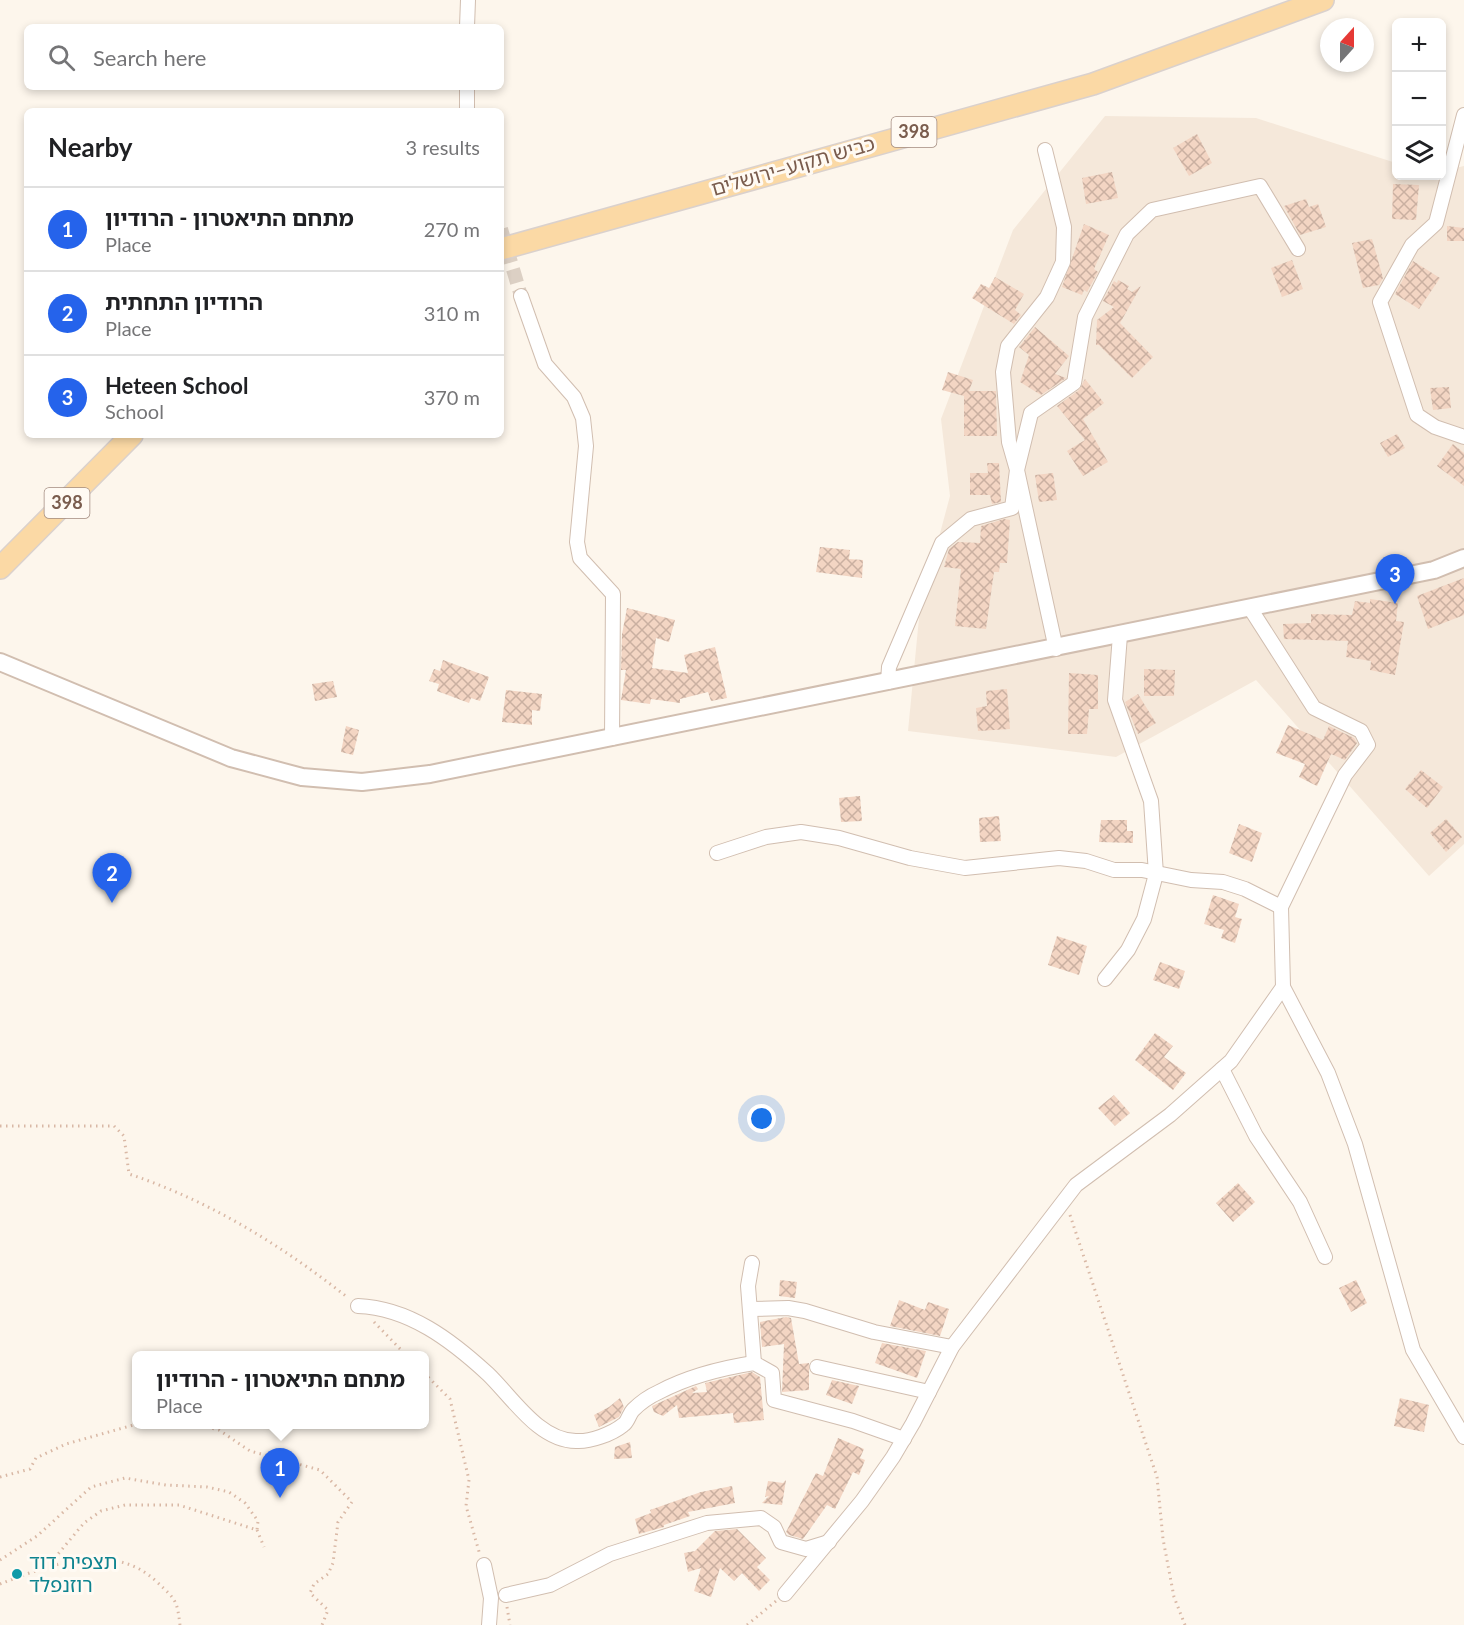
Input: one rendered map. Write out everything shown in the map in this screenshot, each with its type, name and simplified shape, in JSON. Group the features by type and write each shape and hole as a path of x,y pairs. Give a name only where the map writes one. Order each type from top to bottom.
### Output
{"main road":[{"name":"כביש תקוע–ירושלים","path":"504,248 1093,84 1323,0"},
{"name":"398","path":"0,568 129,438"}],"street":[{"path":"467,24 468,0"},
{"path":"467,90 467,108"},
{"path":"1464,115 1436,223 1412,245 1380,302 1417,415 1435,427 1464,436"},
{"path":"1045,150 1064,227 1063,262 1047,297 1008,346 1003,372 1009,442 1056,649"},
{"path":"888,682 889,667 942,543 971,519 1012,508 1017,470 1031,413 1074,383 1085,317 1127,234 1152,210 1260,186 1298,249"},
{"path":"521,296 546,364 574,398 583,418 586,446 576,542 580,558 613,594 612,738"},
{"path":"0,662 231,758 302,777 362,782 430,774 1056,649 1434,570 1464,558"},
{"path":"1250,608 1314,708 1361,731 1368,745 1345,775 1281,907 1283,987 1328,1073 1355,1144 1413,1350 1464,1437"},
{"path":"1105,979 1128,950 1144,919 1156,874 1150,801 1115,699 1120,635"},
{"path":"717,853 765,837 801,832 839,838 910,858 965,868 1059,858 1086,861 1114,870 1142,870 1191,880 1223,882 1245,889 1281,907"},
{"path":"785,1594 862,1501 904,1439 952,1347 1076,1185 1170,1115 1222,1069 1283,987"},
{"path":"1222,1069 1256,1136 1300,1202 1325,1257"},
{"path":"752,1263 748,1286 754,1362"},
{"path":"358,1306 382,1307 407,1316 437,1333 489,1376 548,1433 574,1442 598,1437 624,1425 633,1411 659,1391 693,1377 754,1362 772,1373 774,1400 853,1421 904,1439"},
{"path":"751,1309 805,1311 873,1332 952,1347"},
{"path":"817,1367 929,1392"},
{"path":"506,1595 550,1585 609,1554 707,1523 761,1518 774,1527 781,1542 806,1549 829,1542"},
{"path":"484,1565 491,1598 489,1625"}],"path":[{"path":"0,1126 114,1126 124,1136 129,1174 167,1187 211,1207 298,1259 358,1306 402,1351"},
{"path":"1065,1199 1157,1477 1163,1539 1174,1597 1185,1625"},
{"path":"429,1378 450,1399 469,1480 466,1506 484,1565"},
{"path":"0,1477 30,1469 36,1458 66,1443 132,1426"},
{"path":"214,1429 250,1450 320,1470 352,1502 338,1522 333,1563 328,1574 314,1584 310,1593 328,1610 322,1625"},
{"path":"0,1560 37,1536 91,1487 125,1478 166,1485 207,1487 229,1492 253,1513 258,1521 257,1530 264,1547"},
{"path":"48,1566 84,1522 101,1511 125,1505 179,1505 257,1530"},
{"path":"0,1584 48,1566 82,1559 104,1559 127,1564 147,1573 177,1602 180,1625"},
{"path":"747,1625 785,1594"},
{"path":"506,1595 510,1625"}],"shaded area":[{"path":"1105,116 1256,118 1392,162 1392,180 1446,180 1446,170 1464,166 1464,844 1429,876 1256,680 1116,757 908,731 920,608 950,496 941,419 1013,230"}],"building":[{"path":"1197,134 1212,163 1189,176 1173,148"},
{"path":"1112,172 1118,198 1086,204 1082,178"},
{"path":"1393,184 1419,185 1416,220 1392,219"},
{"path":"1306,199 1309,207 1318,204 1326,227 1300,235 1284,206"},
{"path":"1084,224 1109,235 1094,269 1098,272 1087,292 1084,290 1082,295 1062,287"},
{"path":"1447,226 1464,228 1464,241 1447,241"},
{"path":"1372,239 1383,278 1379,285 1363,288 1352,243"},
{"path":"1292,260 1303,289 1282,297 1271,268"},
{"path":"1413,261 1440,278 1419,309 1395,294"},
{"path":"995,277 1024,294 1015,310 1021,315 1014,324 972,298 981,284 989,288"},
{"path":"1118,280 1129,286 1127,289 1132,292 1141,286 1120,323 1153,357 1132,378 1099,345 1096,345 1097,320 1114,307 1103,301 1114,281 1117,283"},
{"path":"1035,327 1069,356 1055,374 1066,378 1041,395 1020,382 1029,355 1019,347"},
{"path":"948,372 973,380 969,391 996,391 997,436 964,436 964,396 942,390"},
{"path":"1085,379 1104,403 1083,419 1108,462 1083,476 1067,451 1085,440 1057,406 1079,390"},
{"path":"1449,387 1451,408 1433,410 1430,388"},
{"path":"1397,434 1405,448 1388,457 1380,443"},
{"path":"1453,444 1464,453 1464,486 1437,466"},
{"path":"987,463 999,463 1001,502 992,504 990,495 970,495 970,473 988,473"},
{"path":"1053,473 1057,500 1039,502 1035,475"},
{"path":"1004,519 1010,520 1007,563 1000,563 999,572 994,572 986,629 955,626 961,569 944,567 949,549 958,542 980,543 981,526"},
{"path":"820,547 850,550 849,559 863,560 862,578 816,572"},
{"path":"1464,578 1464,615 1428,629 1417,596"},
{"path":"1370,599 1398,603 1396,621 1404,622 1395,675 1370,670 1371,661 1346,657 1348,641 1284,639 1283,624 1311,623 1311,614 1352,615 1355,601 1370,603"},
{"path":"627,608 675,620 669,642 656,638 652,668 688,673 684,655 715,647 727,698 711,701 708,692 680,699 680,703 651,699 650,704 621,700 626,670 621,670 622,634"},
{"path":"443,660 489,677 480,701 471,698 469,703 437,691 439,684 429,681 434,669 440,671"},
{"path":"1144,669 1175,670 1174,696 1144,696"},
{"path":"1069,673 1098,675 1098,709 1089,709 1087,734 1068,734"},
{"path":"333,681 337,697 315,701 312,684"},
{"path":"1007,689 1010,729 978,731 976,708 987,706 986,691"},
{"path":"506,690 542,694 540,711 532,710 532,725 502,722"},
{"path":"1138,694 1156,723 1138,734 1125,702"},
{"path":"1288,725 1323,740 1329,726 1354,738 1357,743 1345,760 1331,754 1317,786 1299,777 1305,764 1276,753"},
{"path":"346,726 359,730 353,755 341,752"},
{"path":"1421,770 1443,787 1427,808 1405,789"},
{"path":"860,796 862,821 841,822 839,798"},
{"path":"999,816 1001,841 980,842 979,818"},
{"path":"1446,819 1462,837 1446,852 1430,833"},
{"path":"1101,820 1127,820 1127,831 1133,831 1133,843 1099,842"},
{"path":"1239,824 1262,833 1252,862 1229,853"},
{"path":"1213,895 1239,904 1235,917 1242,919 1235,943 1221,938 1224,930 1204,924"},
{"path":"1057,936 1087,946 1079,975 1048,965"},
{"path":"1160,962 1185,971 1179,989 1153,980"},
{"path":"1155,1033 1173,1046 1164,1057 1186,1073 1173,1090 1135,1060"},
{"path":"1114,1095 1130,1113 1115,1126 1098,1108"},
{"path":"1238,1183 1255,1202 1233,1222 1216,1203"},
{"path":"780,1280 797,1282 795,1298 779,1296"},
{"path":"1356,1280 1367,1303 1351,1312 1339,1288"},
{"path":"899,1300 925,1310 928,1302 949,1309 940,1336 890,1326"},
{"path":"791,1318 799,1364 809,1363 809,1390 782,1392 784,1344 762,1347 760,1322"},
{"path":"882,1343 926,1351 917,1378 875,1363"},
{"path":"752,1372 760,1377 764,1420 734,1423 733,1413 679,1418 677,1405 663,1416 654,1412 652,1406 696,1386 698,1389 692,1393 707,1392 705,1383"},
{"path":"832,1380 859,1386 852,1404 826,1395"},
{"path":"620,1398 624,1407 619,1417 599,1427 594,1415"},
{"path":"1400,1398 1429,1405 1424,1432 1394,1426"},
{"path":"838,1438 864,1449 860,1458 865,1460 859,1475 853,1472 835,1509 827,1505 803,1539 789,1535 786,1532 816,1473 823,1476"},
{"path":"630,1442 632,1458 614,1459 615,1447"},
{"path":"786,1480 782,1505 762,1503 769,1496 765,1497 768,1481 783,1483"},
{"path":"732,1486 735,1503 688,1512 690,1516 639,1534 635,1519 651,1513 650,1510 701,1492"},
{"path":"737,1529 766,1558 757,1567 770,1580 759,1591 742,1573 734,1581 720,1568 711,1597 694,1591 701,1568 688,1572 684,1553 695,1551 715,1531"}],"tunnel":[{"path":"504,239 521,296"}],"place":[{"name":"Heteen School","path":"1395,604"},
{"name":"הרודיון התחתית","path":"112,903"},
{"name":"מתחם התיאטרון - הרודיון","path":"280,1498"},
{"name":"תצפית דוד רוזנפלד","path":"17,1574"}]}
